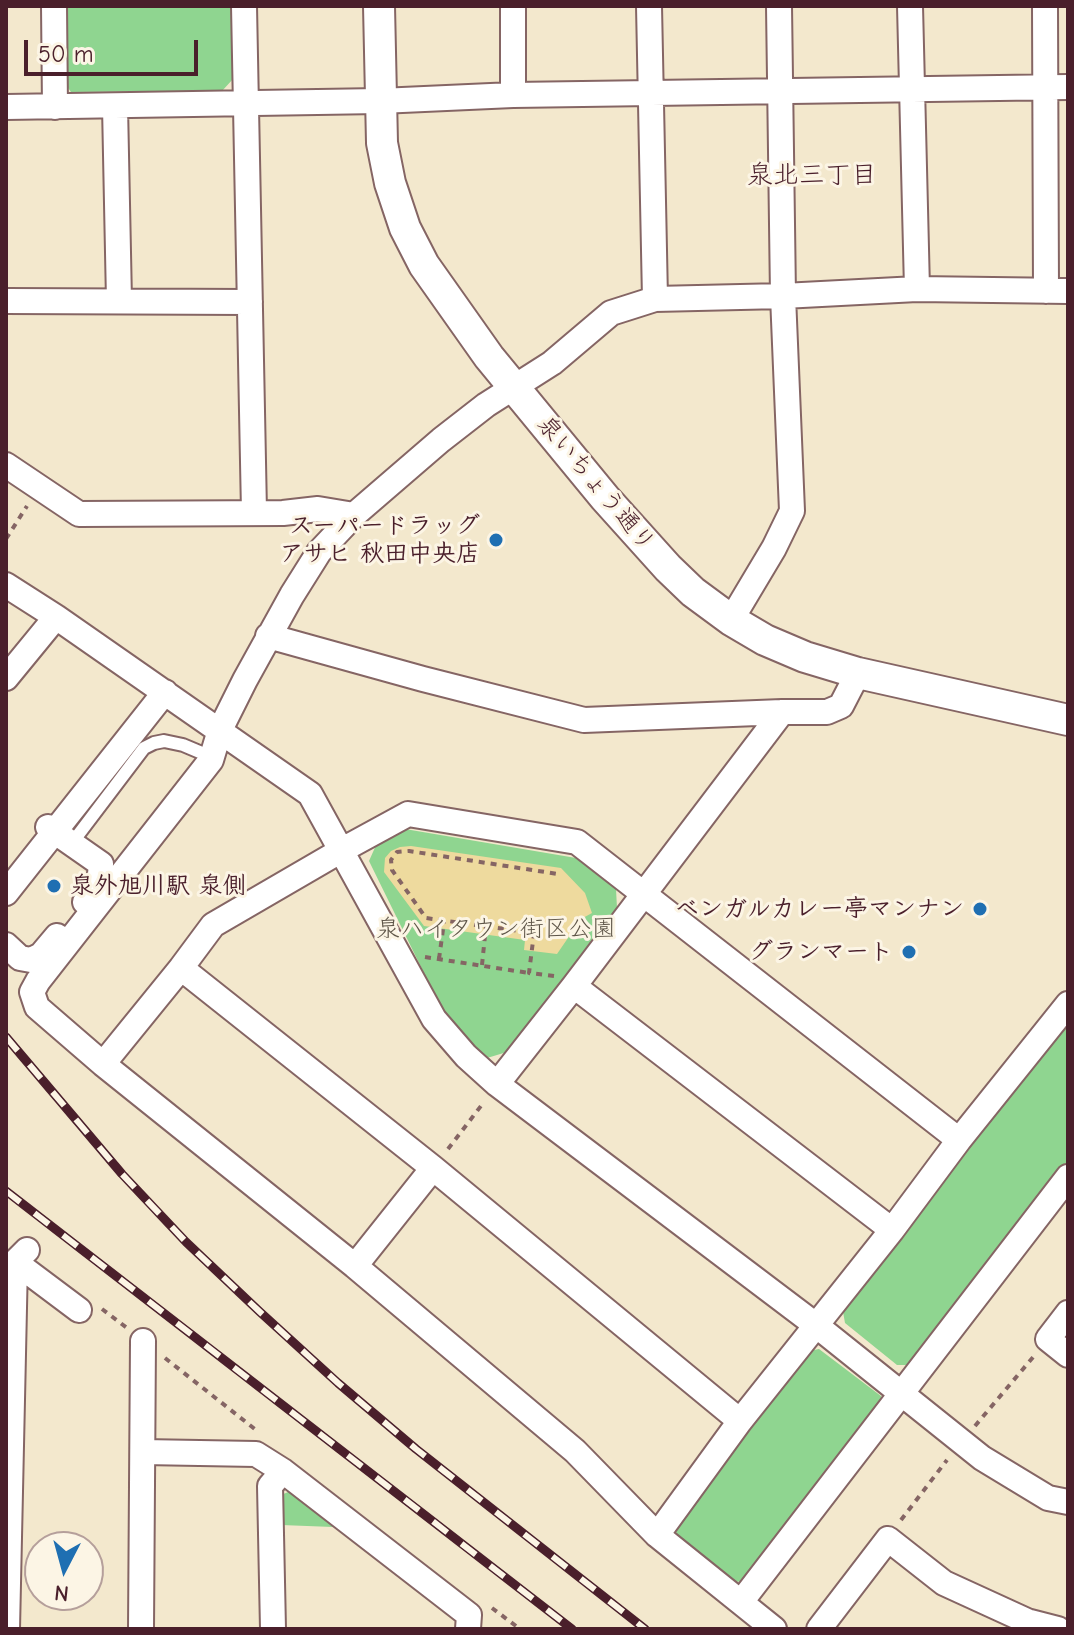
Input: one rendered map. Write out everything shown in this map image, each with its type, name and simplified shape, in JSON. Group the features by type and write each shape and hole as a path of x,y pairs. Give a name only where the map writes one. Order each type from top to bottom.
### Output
{"street":[{"path":"54,6 55,107"},
{"path":"244,6 254,512"},
{"name":"泉いちょう通り","path":"379,6 382,143 390,183 405,228 424,265 489,357 605,498 668,568 693,592 731,620 765,640 805,657 858,673 1068,720"},
{"path":"513,6 513,95"},
{"path":"649,6 655,299"},
{"path":"731,620 792,511 783,296 779,6"},
{"path":"910,6 917,289"},
{"path":"34,970 206,756 268,636 319,552 354,515 441,440 486,405 552,363 611,313 655,299 917,289 1057,291 1057,87 1045,6"},
{"path":"6,107 1057,87"},
{"path":"115,106 119,301"},
{"path":"6,301 250,302"},
{"path":"6,465 79,514 283,513 318,509 354,515"},
{"path":"6,585 310,794 434,1019 466,1056 497,1084 817,1326 982,1458 1048,1498 1068,1502"},
{"path":"6,678 56,617"},
{"path":"268,636 584,720 827,712 841,706 858,673"},
{"path":"6,893 56,835 161,689"},
{"path":"497,1084 782,712"},
{"path":"206,756 100,874 41,955 34,970 32,992 37,1007 103,1064 355,1266 575,1451 657,1535 774,1629"},
{"path":"103,1064 213,925 408,814 577,842 959,1140"},
{"path":"56,835 100,874"},
{"path":"6,882 56,835"},
{"path":"6,904 48,851 56,835"},
{"path":"6,945 34,970"},
{"path":"181,968 433,1168 740,1421"},
{"path":"574,986 892,1230"},
{"path":"657,1535 740,1421 1068,1004"},
{"path":"355,1266 433,1168"},
{"path":"741,1602 1068,1177"},
{"path":"7,1629 8,1444 21,1256 79,1310"},
{"path":"1068,1313 1048,1339 1068,1355"},
{"path":"141,1629 143,1341"},
{"path":"143,1452 256,1454 283,1471 469,1615 468,1629"},
{"path":"273,1629 270,1486 283,1471"},
{"path":"819,1629 888,1539 944,1583 1024,1625 1058,1629"}],"lane":[{"path":"56,835 144,748 164,741 183,745 206,756"},
{"path":"74,907 76,896 100,874"}],"path":[{"path":"6,539 39,487"},
{"path":"529,973 534,933 426,918 392,870 391,860 397,852 409,851 558,874"},
{"path":"439,959 444,921"},
{"path":"482,965 486,926"},
{"path":"398,953 552,975 574,986"},
{"path":"433,1168 497,1084"}],"green space":[{"path":"62,6 232,6 233,79 222,91 71,92 63,81"},
{"name":"泉ハイタウン街区公園","path":"405,829 576,858 616,889 617,908 507,1052 487,1058 446,1018 369,861 377,843"},
{"path":"1068,1017 1068,1167 915,1365 897,1365 845,1323 842,1306"},
{"path":"819,1349 881,1396 881,1407 747,1581 734,1582 676,1534 678,1521 809,1351"},
{"path":"293,1490 338,1523 333,1527 281,1525 281,1495"}],"sand":[{"path":"411,846 561,868 585,893 592,913 581,919 557,954 524,950 525,940 424,926 384,872 385,858 391,851"}],"railway":[{"path":"6,1037 122,1174 186,1242 260,1312 416,1449 645,1629"},
{"path":"6,1191 572,1629"}],"place":[{"name":"スーパードラッグ アサヒ 秋田中央店","path":"496,540"},
{"name":"泉外旭川駅 泉側","path":"54,886"},
{"name":"ベンガルカレー亭マンナン","path":"980,909"},
{"name":"グランマート","path":"909,952"}],"district":[{"name":"泉北三丁目","path":"812,176"}]}
